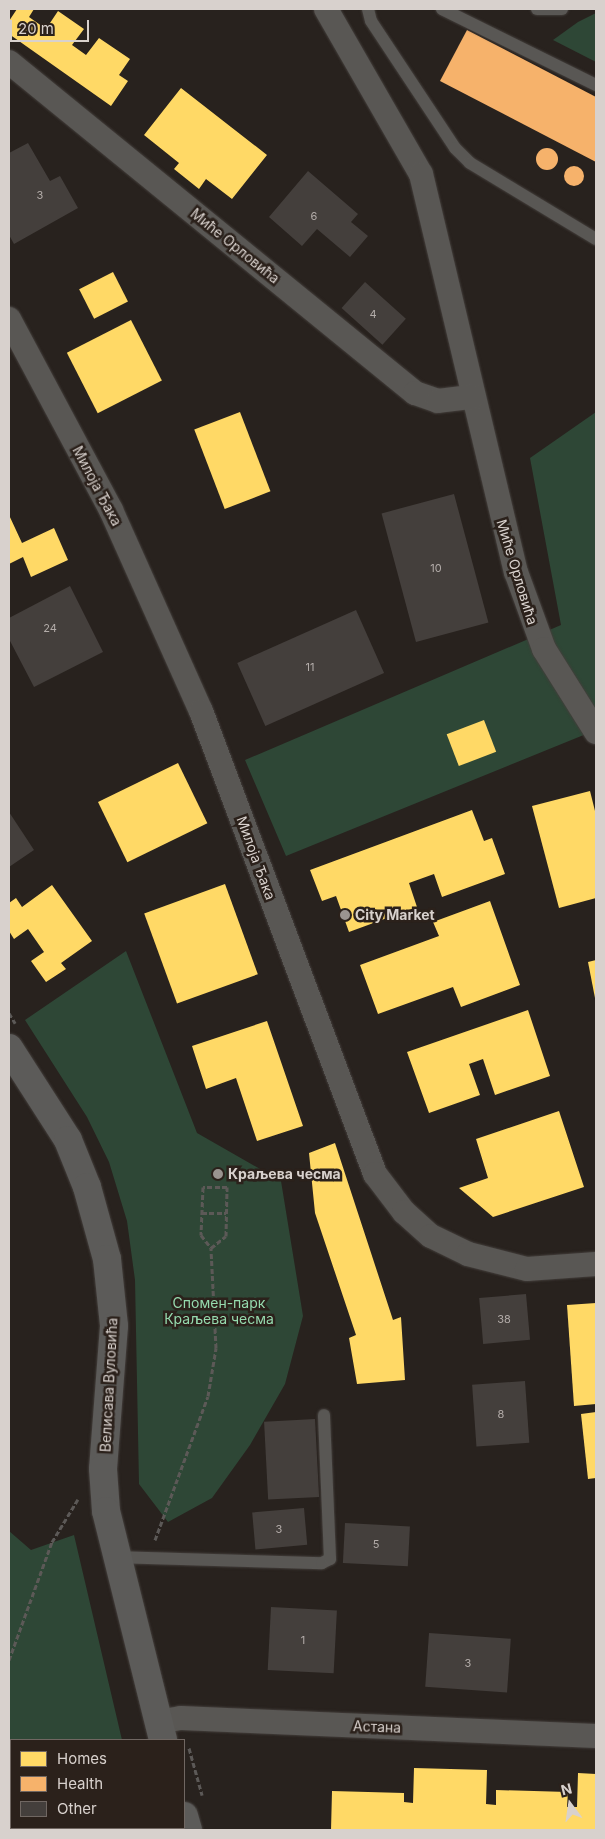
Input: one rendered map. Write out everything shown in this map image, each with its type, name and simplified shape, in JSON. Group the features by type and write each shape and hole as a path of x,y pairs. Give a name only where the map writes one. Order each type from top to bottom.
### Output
{"street":[{"name":"Миће Орловића","path":"326,9 421,174 500,514 534,626 558,677 596,732"},
{"name":"Миће Орловића","path":"9,62 415,393 438,401 473,397"},
{"name":"Милоја Ђака","path":"9,319 111,510 201,711 375,1174 404,1212 431,1236 468,1254 527,1269 596,1264"},
{"name":"Велисава Вуловића","path":"9,1048 68,1140 87,1187 107,1259 114,1326 104,1478 114,1557 161,1731"},
{"name":"Астана","path":"161,1731 181,1718 596,1736"}],"lane":[{"path":"368,9 371,21 455,148 470,163 596,239"},
{"path":"442,9 596,85"},
{"path":"537,9 562,9"},
{"path":"114,1557 150,1555 322,1563 330,1559 324,1415"}],"path":[{"path":"150,1555 208,1396 216,1348 211,1248 201,1235 203,1187 228,1187 226,1236 211,1248"},
{"path":"202,1213 226,1214"},
{"path":"9,1660 52,1542 82,1496"}],"green space":[{"path":"596,13 596,62 553,40 578,22"},
{"path":"596,412 596,730 286,856 245,760 561,625 530,458"},
{"name":"Спомен-парк Краљева чесма","path":"126,951 197,1133 281,1181 303,1316 285,1384 250,1445 212,1498 168,1522 139,1484 135,1280 127,1221 109,1162 87,1117 25,1020"},
{"path":"9,1531 31,1550 74,1535 122,1739 10,1739 10,1829 143,1830 9,1830"}],"building: Homes":[{"path":"17,9 34,9 29,17 46,29 58,11 84,29 72,45 86,55 99,38 130,59 119,75 128,81 111,106 9,34 9,21"},
{"path":"181,88 267,155 232,199 206,179 199,189 174,169 179,163 144,135"},
{"path":"113,272 128,301 94,319 79,289"},
{"path":"131,320 162,381 98,413 67,353"},
{"path":"240,412 270,491 225,509 194,430"},
{"path":"9,515 22,543 54,528 68,560 31,577 23,557 9,564"},
{"path":"484,720 496,752 459,766 447,734"},
{"path":"178,763 207,823 127,862 98,802"},
{"path":"590,791 596,815 596,898 559,908 532,806"},
{"path":"472,810 484,841 492,838 505,874 442,897 434,874 409,883 417,907 349,932 336,896 322,901 310,870"},
{"path":"225,884 258,974 177,1004 144,913"},
{"path":"52,885 92,941 61,963 66,969 46,982 31,961 44,952 28,929 14,939 9,931 9,903 16,898 22,907"},
{"path":"490,901 520,985 461,1007 453,987 378,1014 360,965 439,936 433,922"},
{"path":"596,960 596,998 595,998 588,962"},
{"path":"528,1010 550,1076 495,1095 483,1059 469,1064 480,1095 429,1113 407,1052"},
{"path":"267,1021 303,1126 257,1141 236,1078 206,1089 192,1046"},
{"path":"559,1111 584,1187 493,1217 459,1188 488,1178 476,1139"},
{"path":"335,1143 393,1320 401,1317 405,1380 357,1384 349,1338 356,1335 315,1213 309,1153"},
{"path":"596,1303 596,1404 574,1406 567,1305"},
{"path":"596,1412 596,1478 588,1479 581,1414"},
{"path":"414,1768 487,1770 486,1804 496,1805 496,1790 568,1792 567,1807 577,1807 578,1773 596,1774 596,1830 331,1830 332,1791 404,1793 404,1802 413,1803"}],"building: Health":[{"path":"467,30 596,97 596,162 440,81"},
{"path":"547,148 555,151 558,159 555,167 547,170 539,167 536,159 539,151"},
{"path":"574,166 581,169 584,176 581,183 574,186 567,183 564,176 567,169"}],"building: Other":[{"path":"28,143 50,181 60,176 78,208 14,244 9,235 9,153"},
{"path":"308,171 358,214 351,222 368,236 350,257 317,229 302,246 269,217"},
{"path":"365,282 406,319 382,345 342,308"},
{"path":"454,494 488,622 416,642 382,513"},
{"path":"70,586 103,652 34,687 9,639 9,618"},
{"path":"356,610 384,673 265,726 237,663"},
{"path":"9,812 34,850 9,867"},
{"path":"526,1294 530,1340 483,1344 479,1298"},
{"path":"525,1381 529,1443 476,1447 472,1385"},
{"path":"315,1419 319,1497 268,1500 264,1422"},
{"path":"304,1508 307,1545 255,1549 252,1513"},
{"path":"345,1523 410,1526 408,1566 343,1563"},
{"path":"271,1607 337,1610 334,1673 268,1670"},
{"path":"429,1633 511,1639 507,1693 425,1687"}],"place":[{"name":"City Market","path":"345,915"},
{"name":"Краљева чесма","path":"218,1174"}]}
